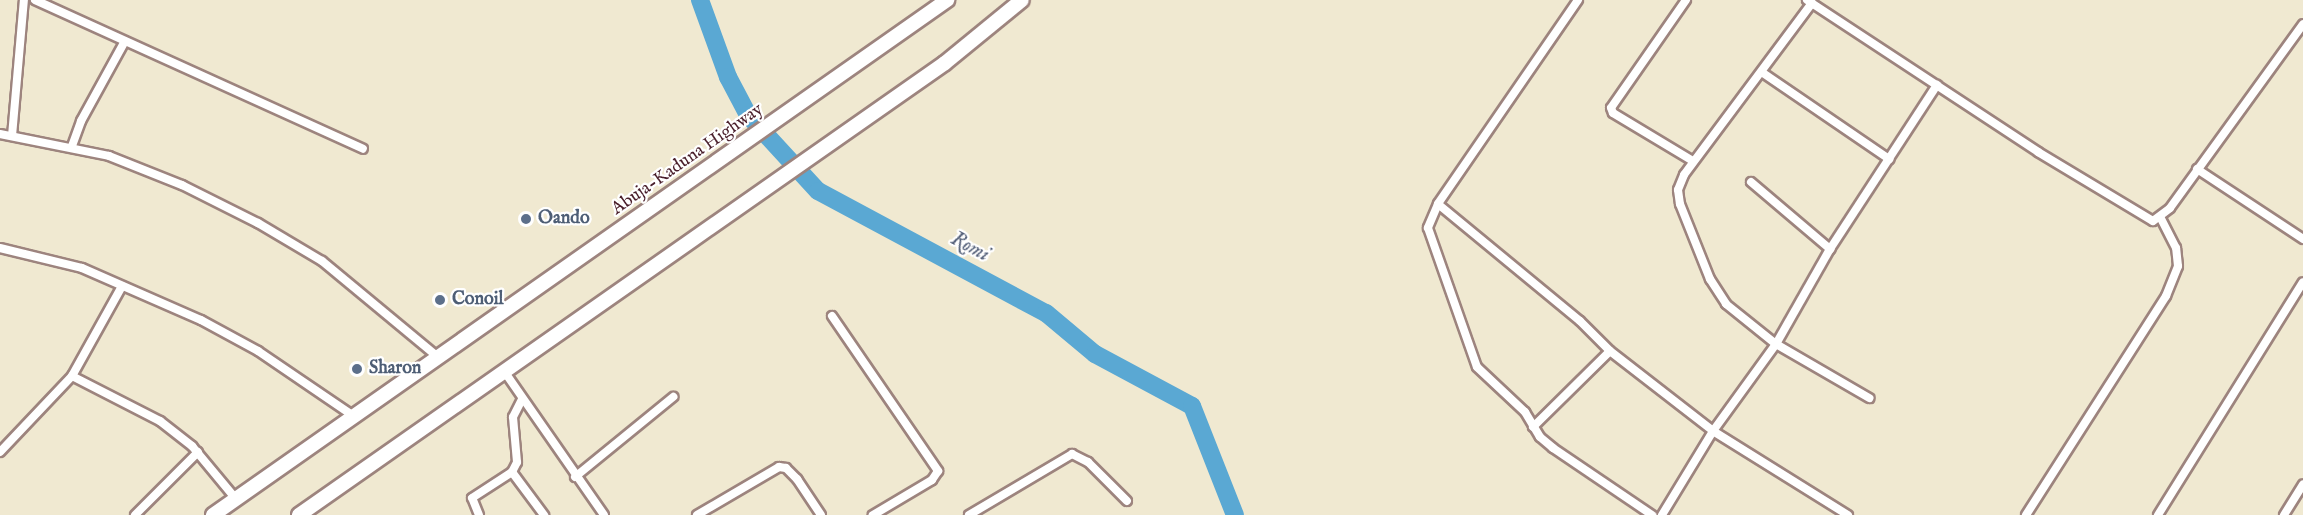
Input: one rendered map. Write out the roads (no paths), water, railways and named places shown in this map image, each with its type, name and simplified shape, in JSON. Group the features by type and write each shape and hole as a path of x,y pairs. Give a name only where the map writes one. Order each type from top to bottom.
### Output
{"highway":[{"name":"Abuja-Kaduna Highway","path":"213,515 352,415 947,0"},
{"path":"299,515 945,63 1022,0"}],"street":[{"path":"12,136 24,0"},
{"path":"35,0 363,149"},
{"path":"1578,0 1438,204 1428,228 1472,358 1494,385 1525,412 1533,427 1553,448 1652,515"},
{"path":"1686,0 1611,108 1613,113 1693,161"},
{"path":"1869,398 1776,344 1739,316 1710,279 1679,197 1684,175 1693,161 1763,73 1809,1 2144,219 2161,218"},
{"path":"2161,218 2303,24"},
{"path":"72,146 81,121 125,41"},
{"path":"1763,73 1889,159"},
{"path":"1662,515 1713,431 1776,344 1830,249 1937,85"},
{"path":"0,134 72,146 182,185 258,223 322,261 438,357"},
{"path":"2197,169 2303,239"},
{"path":"1751,182 1830,249"},
{"path":"1438,204 1580,321 1610,351 1713,431 1848,515"},
{"path":"2026,515 2166,296 2178,266 2176,248 2161,218"},
{"path":"0,248 82,268 201,320 258,351 352,415"},
{"path":"2158,515 2303,282"},
{"path":"0,452 72,376 122,286"},
{"path":"832,316 938,471 932,480 873,515"},
{"path":"1533,427 1610,351"},
{"path":"504,370 575,477 604,515"},
{"path":"72,376 160,421 198,452 236,499"},
{"path":"575,477 673,397"},
{"path":"478,515 472,498 513,472 518,451 513,417 522,399"},
{"path":"135,515 198,452"},
{"path":"969,515 1072,454 1088,462 1127,501"},
{"path":"697,515 779,468 786,468 797,479 821,515"},
{"path":"513,472 544,515"},
{"path":"2284,515 2303,485"}],"waterway":[{"name":"Romi","path":"700,0 728,77 748,115 818,191 1046,313 1095,354 1192,406 1235,515"}],"place":[{"name":"Oando","path":"526,219"},
{"name":"Conoil","path":"440,300"},
{"name":"Sharon","path":"357,369"}]}
